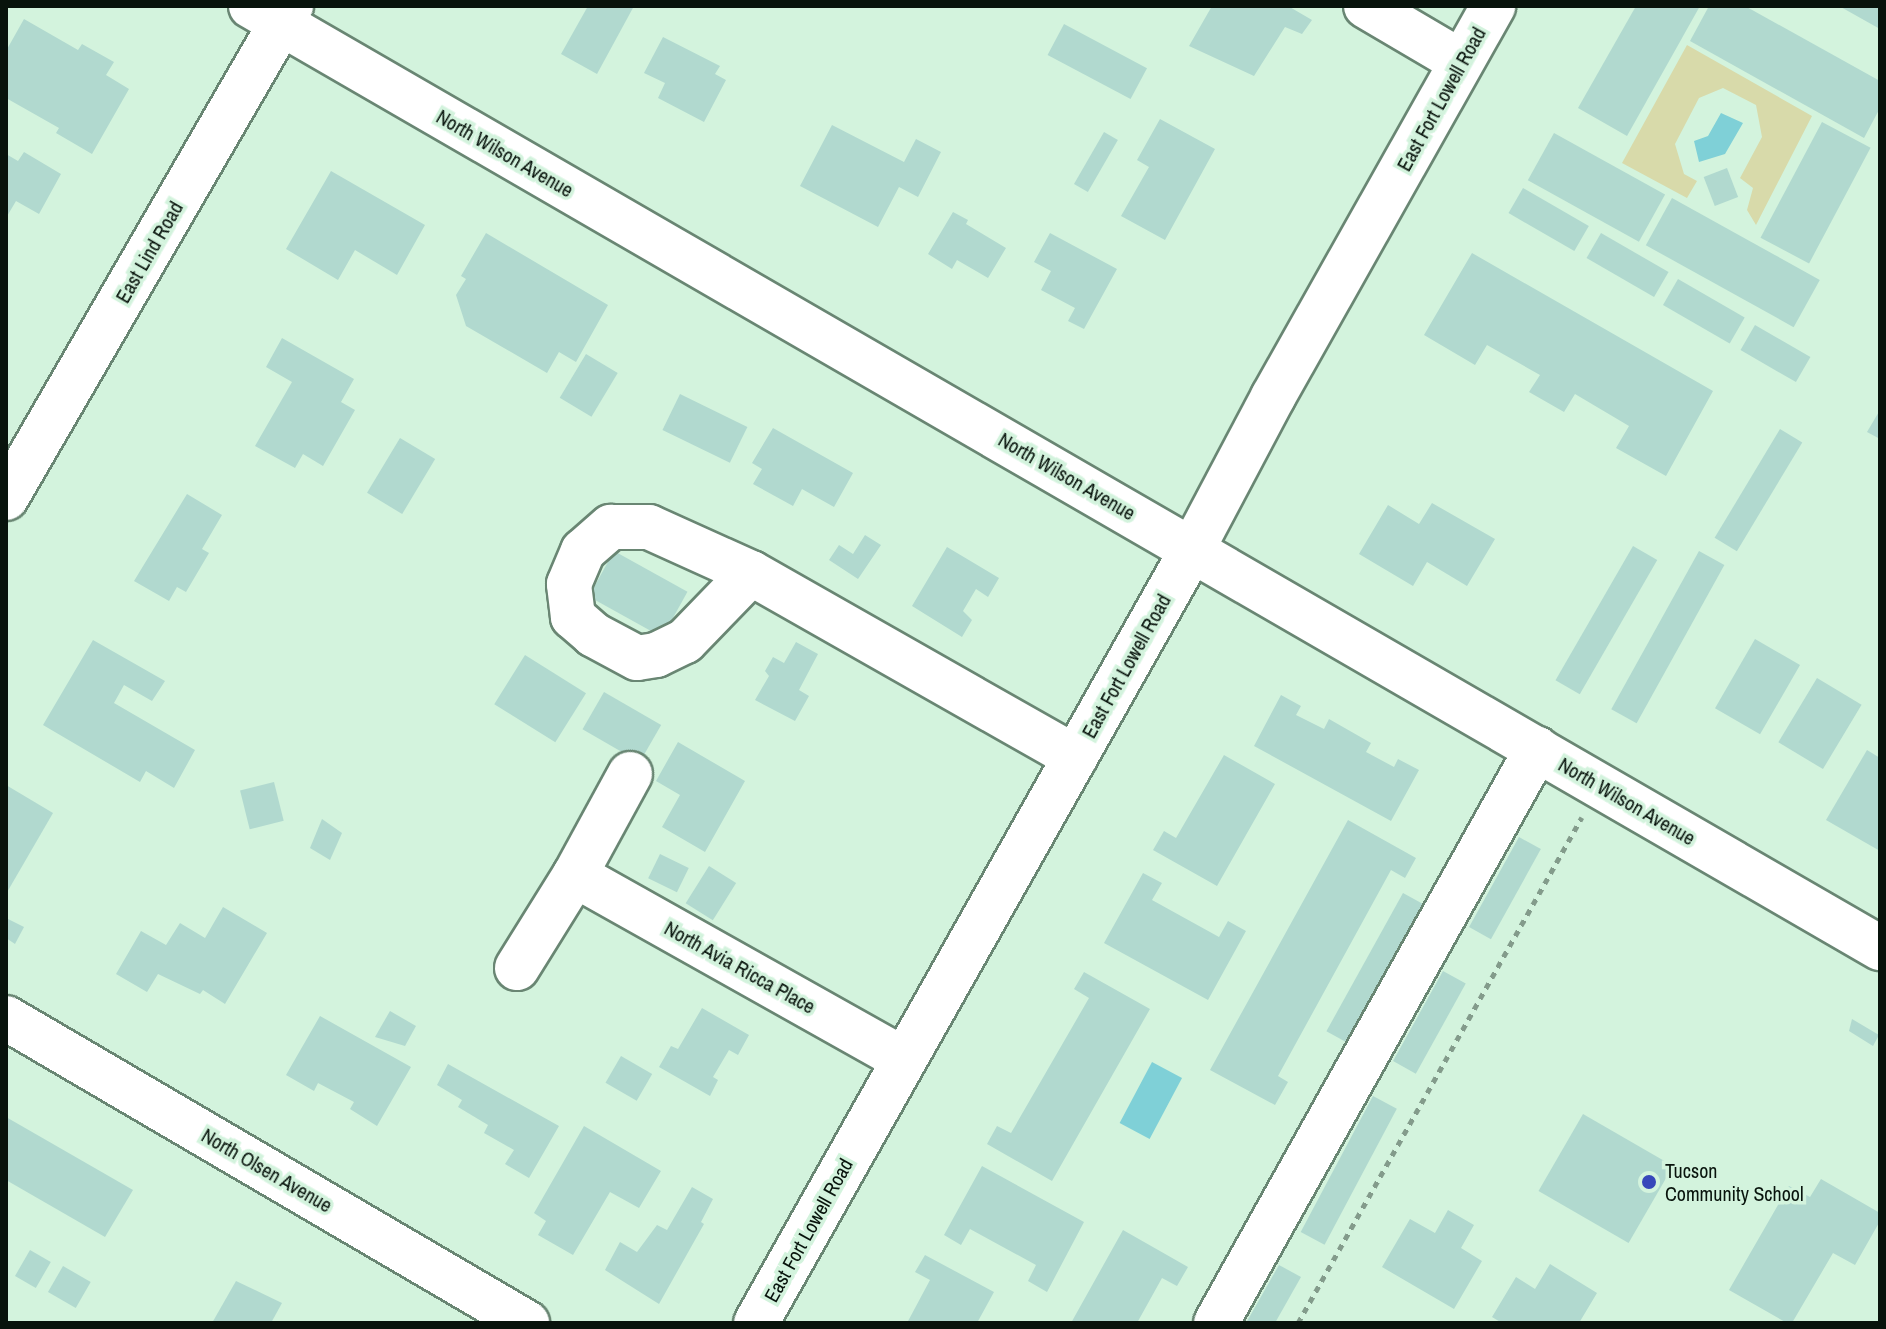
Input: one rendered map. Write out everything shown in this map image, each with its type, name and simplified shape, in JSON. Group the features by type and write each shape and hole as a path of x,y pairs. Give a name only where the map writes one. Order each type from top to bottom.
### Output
{"street":[{"path":"1366,6 1461,62"},
{"name":"East Fort Lowell Road","path":"756,1323 1193,548 1280,384 1493,6"},
{"name":"East Lind Road","path":"6,498 275,12"},
{"name":"North Wilson Avenue","path":"275,12 1880,948"},
{"path":"751,573 1075,757"},
{"path":"1216,1323 1537,749"},
{"path":"517,968 575,875 630,774"},
{"name":"North Avia Ricca Place","path":"575,875 904,1060"},
{"name":"North Olsen Avenue","path":"6,1018 527,1323"}],"path":[{"path":"1298,1323 1600,785"}],"green space":[{"path":"1687,45 1812,116 1756,225 1747,210 1753,188 1740,178 1762,137 1756,105 1723,88 1699,98 1675,144 1684,174 1697,181 1687,198 1622,163"}],"water":[{"path":"1721,113 1743,123 1725,154 1699,162 1694,141 1708,136"},
{"path":"1152,1062 1182,1078 1150,1139 1120,1123"}],"building":[{"path":"588,6 634,6 597,74 561,54"},
{"path":"1212,6 1288,6 1312,20 1302,34 1285,27 1254,76 1189,46"},
{"path":"1636,6 1700,6 1627,136 1578,108"},
{"path":"1709,6 1745,6 1880,81 1880,108 1864,138 1690,41"},
{"path":"1839,6 1880,6 1880,29"},
{"path":"24,19 78,50 82,44 114,62 106,75 129,89 92,154 56,133 59,128 6,98 6,51"},
{"path":"1064,24 1147,68 1131,99 1048,55"},
{"path":"663,37 720,66 715,74 726,80 704,122 658,98 665,83 644,73"},
{"path":"1160,119 1215,149 1165,240 1121,216 1149,167 1137,160"},
{"path":"1822,122 1871,148 1809,263 1760,238"},
{"path":"832,125 904,162 916,139 941,152 918,197 899,187 878,227 800,186"},
{"path":"1104,132 1118,140 1088,192 1074,184"},
{"path":"1554,133 1665,195 1639,242 1528,180"},
{"path":"24,152 61,174 39,214 16,201 6,218 6,154 18,161"},
{"path":"1727,168 1738,197 1715,206 1704,177"},
{"path":"331,171 425,225 397,275 355,250 338,280 286,249"},
{"path":"1523,188 1589,226 1574,251 1508,213"},
{"path":"1672,198 1820,280 1794,327 1646,245"},
{"path":"953,212 968,220 966,224 1006,248 988,278 957,260 952,269 928,254"},
{"path":"486,233 608,305 576,362 559,352 547,373 466,326 456,295 466,279 461,276"},
{"path":"1050,233 1117,269 1084,329 1068,321 1075,308 1041,290 1051,271 1034,262"},
{"path":"1601,233 1669,272 1654,297 1586,258"},
{"path":"1472,253 1713,391 1666,476 1616,448 1629,426 1575,394 1564,412 1529,392 1540,375 1487,345 1475,365 1424,335"},
{"path":"1678,279 1745,318 1730,343 1663,305"},
{"path":"1755,325 1810,357 1796,382 1740,350"},
{"path":"282,338 354,379 341,402 355,410 323,466 303,454 295,468 255,446 292,382 266,367"},
{"path":"586,354 618,373 591,417 560,398"},
{"path":"680,394 747,427 730,463 662,430"},
{"path":"1880,410 1880,439 1867,432"},
{"path":"773,428 853,473 834,507 802,489 793,506 753,484 762,469 752,463"},
{"path":"1780,429 1802,442 1737,551 1715,538"},
{"path":"400,438 435,459 402,514 367,493"},
{"path":"187,494 222,515 202,549 209,553 186,592 177,587 169,601 134,581"},
{"path":"1432,503 1495,539 1467,586 1427,562 1413,586 1359,554 1388,505 1419,524"},
{"path":"865,535 881,545 858,579 829,560 839,545 853,554"},
{"path":"1633,546 1657,560 1580,694 1556,680"},
{"path":"947,547 999,578 988,597 976,589 963,611 972,620 962,637 912,606"},
{"path":"614,551 687,592 662,637 589,596"},
{"path":"1699,551 1724,565 1637,723 1611,709"},
{"path":"1755,639 1800,665 1760,734 1715,708"},
{"path":"93,640 165,681 152,701 124,685 114,703 195,750 174,788 146,771 140,782 43,725"},
{"path":"796,642 818,654 799,690 809,696 795,721 755,700 769,676 765,671 773,657 784,663"},
{"path":"525,655 586,693 555,742 494,704"},
{"path":"1817,678 1862,705 1823,769 1778,742"},
{"path":"604,692 661,725 640,762 582,729"},
{"path":"1281,695 1301,706 1296,715 1324,729 1329,719 1371,743 1366,752 1394,767 1398,759 1419,770 1391,821 1254,746"},
{"path":"678,742 745,781 705,852 662,827 680,795 656,781"},
{"path":"1867,750 1880,758 1880,851 1826,820"},
{"path":"1224,755 1275,784 1217,886 1153,850 1164,831 1176,838"},
{"path":"274,782 284,821 250,829 240,790"},
{"path":"6,785 53,813 6,894"},
{"path":"322,819 342,833 330,860 310,848"},
{"path":"1348,820 1416,858 1405,878 1391,870 1278,1076 1288,1082 1275,1105 1210,1070"},
{"path":"1519,837 1541,849 1491,939 1469,927"},
{"path":"660,854 689,868 677,892 648,878"},
{"path":"709,866 736,883 713,920 686,903"},
{"path":"1143,873 1162,883 1152,900 1219,937 1228,921 1246,931 1208,1000 1104,943"},
{"path":"1403,893 1425,905 1348,1043 1326,1031"},
{"path":"223,907 267,933 225,1004 203,990 200,994 158,974 147,992 116,974 141,931 166,945 180,923 205,938"},
{"path":"6,918 24,927 15,944 6,938"},
{"path":"1443,971 1466,984 1416,1074 1393,1061"},
{"path":"1084,972 1150,1009 1052,1181 987,1144 997,1126 1011,1133 1089,998 1074,989"},
{"path":"702,1008 749,1035 738,1055 729,1050 713,1077 718,1080 710,1096 659,1067 671,1046 678,1049"},
{"path":"390,1011 416,1026 405,1046 375,1037"},
{"path":"320,1016 411,1067 377,1126 350,1109 354,1102 318,1083 314,1091 286,1075"},
{"path":"1852,1019 1879,1035 1873,1046 1849,1031"},
{"path":"621,1056 652,1074 637,1101 606,1083"},
{"path":"448,1064 559,1126 529,1178 505,1164 514,1150 484,1133 488,1125 458,1107 462,1100 437,1085"},
{"path":"1373,1096 1397,1109 1325,1245 1301,1232"},
{"path":"1583,1114 1673,1166 1629,1243 1538,1191"},
{"path":"6,1117 133,1190 105,1237 6,1180"},
{"path":"584,1126 661,1171 639,1208 610,1192 573,1255 538,1235 546,1221 534,1213"},
{"path":"982,1166 1084,1222 1047,1292 1028,1281 1036,1265 970,1229 961,1245 944,1235"},
{"path":"1821,1179 1880,1213 1880,1221 1855,1265 1833,1253 1792,1323 1787,1323 1729,1290 1789,1186 1810,1197"},
{"path":"692,1187 713,1199 701,1222 704,1224 659,1304 605,1270 620,1242 637,1252 657,1225 667,1230"},
{"path":"1448,1210 1474,1225 1461,1248 1482,1261 1454,1309 1382,1267 1410,1219 1435,1233"},
{"path":"1123,1230 1188,1267 1177,1286 1162,1278 1137,1323 1071,1323"},
{"path":"30,1250 51,1262 36,1288 15,1276"},
{"path":"925,1255 994,1292 977,1323 907,1323 930,1280 915,1272"},
{"path":"1550,1264 1597,1293 1579,1323 1502,1323 1492,1317 1516,1277 1535,1289"},
{"path":"1279,1265 1301,1277 1275,1323 1246,1323"},
{"path":"63,1266 91,1282 76,1308 48,1292"},
{"path":"236,1281 282,1303 271,1323 212,1323"}],"place":[{"name":"Tucson Community School","path":"1649,1182"}]}
